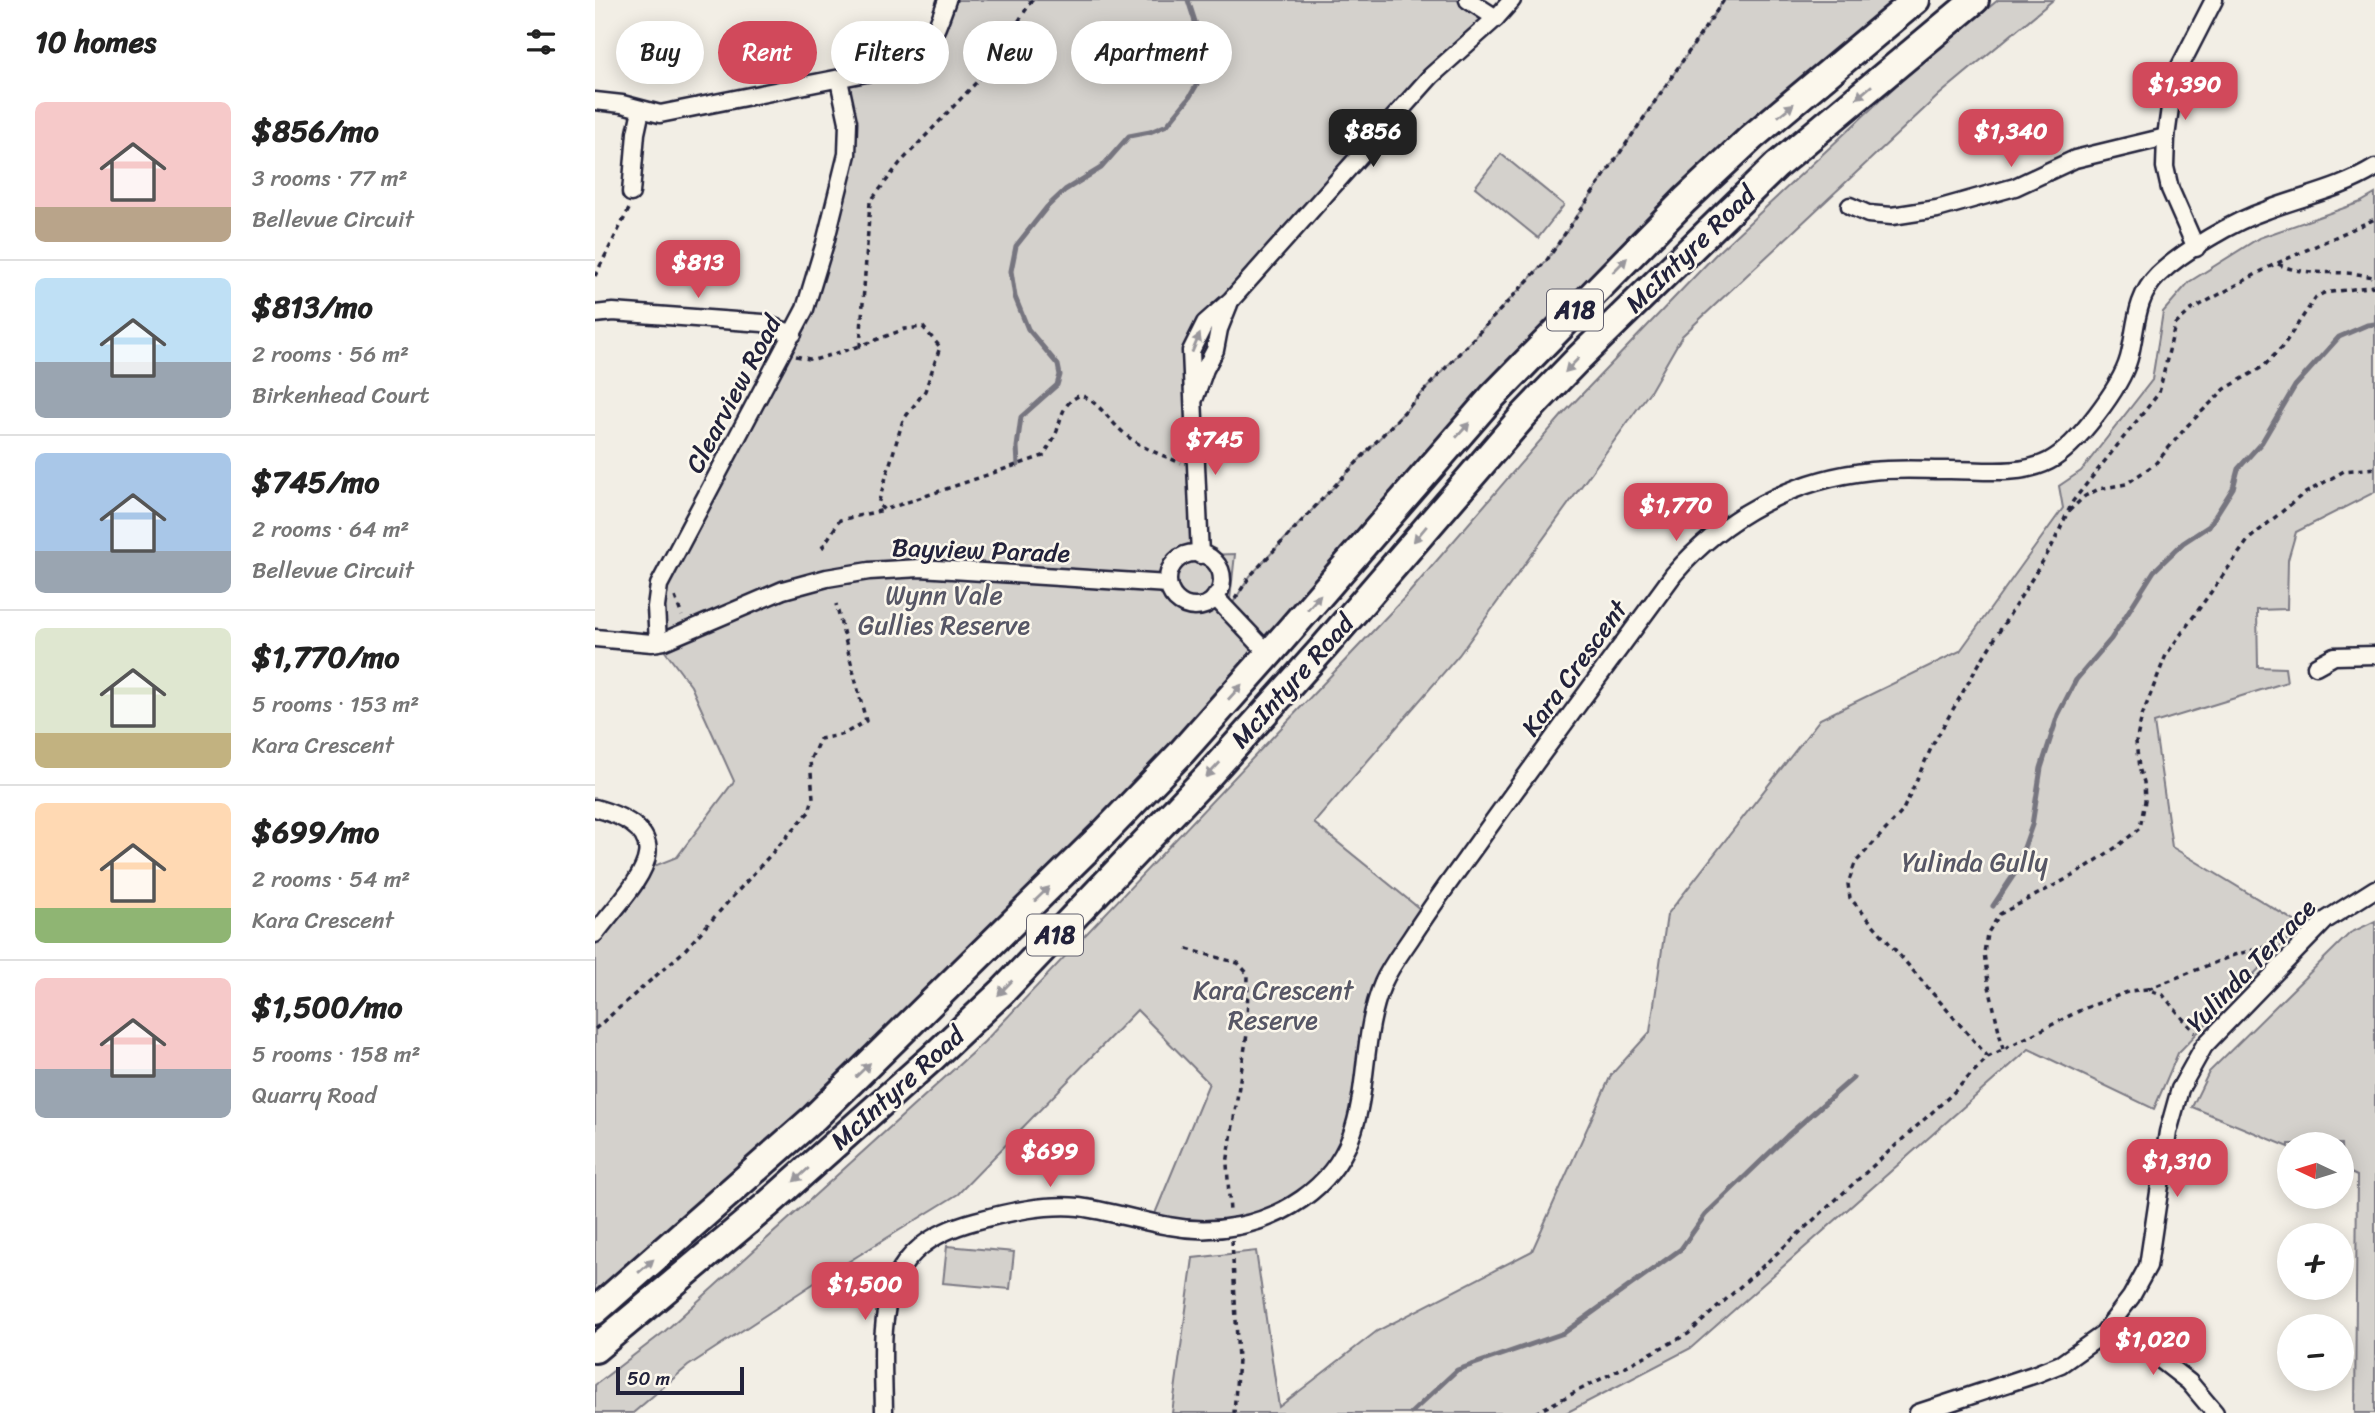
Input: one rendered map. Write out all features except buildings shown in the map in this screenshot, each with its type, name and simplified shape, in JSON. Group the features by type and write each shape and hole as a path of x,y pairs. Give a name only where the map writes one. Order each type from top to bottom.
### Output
{"main road":[{"name":"McIntyre Road","path":"595,1311 824,1109 1105,832 1269,654 1485,405 1574,310 1752,137 1916,0"},
{"name":"McIntyre Road","path":"595,1349 767,1205 982,1011 1123,866 1270,708 1524,415 1622,314 1776,166 1975,0"},
{"path":"1270,708 1269,654 1324,647"}],"street":[{"path":"939,21 947,0"},
{"path":"1468,0 1496,19"},
{"path":"1200,555 1191,351 1205,323 1231,300 1431,76 1496,19 1512,0"},
{"path":"2196,248 2170,189 2165,167 2165,137 2174,78 2214,0"},
{"path":"595,101 622,104 660,114 831,82"},
{"name":"Clearview Road","path":"658,642 656,607 659,585 805,309 847,154 848,122 840,84"},
{"path":"633,196 636,133 641,110"},
{"path":"1850,206 1868,214 1892,216 1937,209 2015,187 2089,155 2165,137"},
{"name":"Kara Crescent","path":"884,1413 884,1314 893,1284 915,1251 929,1239 989,1217 1039,1207 1098,1210 1173,1227 1232,1228 1269,1217 1303,1199 1330,1172 1341,1157 1357,1120 1375,1009 1390,970 1426,914 1529,771 1674,574 1700,545 1735,518 1754,508 1797,488 1835,477 1895,470 2031,468 2053,460 2080,436 2119,384 2129,356 2137,310 2159,274 2251,215 2346,184 2375,168"},
{"path":"595,314 613,312 763,323 793,334"},
{"path":"1193,553 1208,556 1215,562 1222,583 1209,603 1191,607 1179,603 1168,584 1173,565 1184,555 1193,553"},
{"name":"Bayview Parade","path":"595,638 658,642 682,635 783,590 869,571 920,568 1168,584"},
{"path":"1215,597 1269,654"},
{"path":"2316,666 2335,656 2375,654"},
{"path":"595,808 631,822 640,830 647,843 649,856 645,870 595,934"},
{"name":"Yulinda Terrace","path":"1918,1413 2061,1364 2091,1345 2112,1322 2131,1297 2148,1266 2168,1132 2181,1089 2204,1046 2326,920 2375,889"},
{"path":"2112,1322 2189,1382 2215,1413"}],"path":[{"path":"860,346 870,202 900,163 987,71 1032,0"},
{"path":"1228,610 1250,576 1546,260 1724,0"},
{"path":"595,276 633,196"},
{"path":"1988,1056 1850,898 1848,884 1855,863 1902,812 1933,744 2051,548 2067,512 2090,477 2159,393 2175,325 2192,310 2278,264 2375,219"},
{"path":"2278,264 2300,272 2338,271 2375,278"},
{"path":"2067,512 2085,496 2099,489 2126,484 2155,464 2188,425 2225,389 2264,366 2283,346 2316,297 2324,293 2375,286"},
{"path":"783,353 814,360 905,330 923,327 940,347 925,391 903,420 878,504 884,510"},
{"path":"822,548 840,520 884,510 1043,456 1056,432 1059,415 1071,399 1081,395 1093,400 1123,433 1136,443 1196,470"},
{"path":"2003,1049 1988,982 1984,953 1987,934 2000,914 2076,874 2140,828 2145,801 2136,742 2142,716 2166,655 2249,539 2302,495 2344,471 2375,468"},
{"path":"595,1029 683,952 809,812 813,798 810,760 820,738 844,734 866,722 836,604"},
{"path":"1535,1413 1688,1334 1950,1096 1988,1056 2083,1009 2130,991 2147,989 2234,955 2285,942"},
{"path":"1187,949 1238,962 1248,974 1247,1034 1227,1164 1238,1360 1234,1413"},
{"path":"2147,989 2163,995 2204,1046"}],"green space":[{"name":"Wynn Vale Gullies Reserve","path":"947,0 1468,0 1496,18 1431,76 1231,300 1194,399 1201,555 1235,554 1229,609 1250,576 1547,260 1724,0 1916,0 1685,200 1181,753 595,1311 595,934 644,870 677,857 734,781 691,686 658,642 656,607 783,353 847,154 839,84 949,84 949,21 934,21"},
{"name":"Kara Crescent Reserve","path":"1998,0 2053,0 1939,95 1682,336 1651,390 1459,655 1314,823 1426,914 1390,969 1357,1120 1303,1199 1220,1229 1154,1216 1209,1083 1137,1010 958,1194 822,1278 688,1366 633,1413 595,1413 595,1385 664,1332 984,1042 1408,594 1564,413 1718,252 1904,78"},
{"path":"1501,154 1564,205 1538,238 1475,187"},
{"name":"Yulinda Gully","path":"2375,194 2375,492 2296,532 2288,560 2287,609 2257,610 2258,667 2285,668 2287,682 2154,723 2172,847 2301,925 2178,1053 2154,1109 2029,1049 1691,1348 1566,1413 1172,1413 1193,1258 1256,1251 1279,1407 1377,1331 1532,1251 1611,1075 1650,1032 1667,915 1820,719 1960,651 2063,508 2059,486 2081,471 2152,380 2163,312 2189,282 2259,238 2361,202"},
{"path":"2375,921 2375,1413 2355,1413 2357,1176 2354,1175 2354,1132 2277,1132 2277,1142 2192,1107 2209,1072 2350,933"},
{"path":"947,1246 1014,1252 1010,1289 943,1283"}],"waterway":[{"path":"1018,465 1017,447 1021,417 1057,385 1060,375 1058,365 1028,329 1015,297 1011,271 1016,246 1047,207 1065,190 1101,168 1129,136 1167,125 1189,98 1203,74 1199,34 1188,0"},
{"path":"1993,906 2015,873 2032,825 2041,768 2058,715 2076,680 2111,639 2154,571 2183,543 2209,526 2233,488 2238,469 2262,442 2295,386 2339,337 2375,324"},
{"path":"1411,1413 1457,1370 1564,1333 1681,1249 1705,1215 1787,1136 1853,1078"}]}
